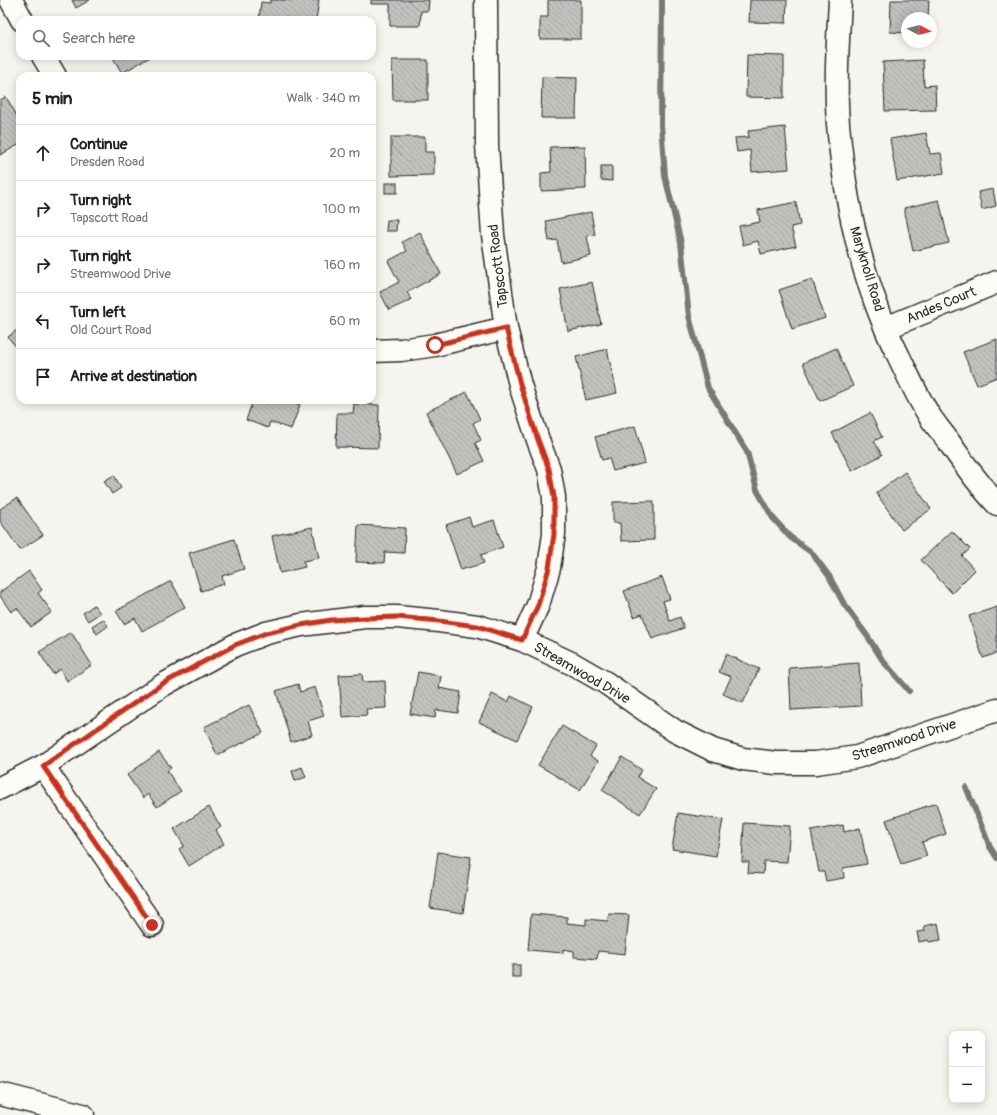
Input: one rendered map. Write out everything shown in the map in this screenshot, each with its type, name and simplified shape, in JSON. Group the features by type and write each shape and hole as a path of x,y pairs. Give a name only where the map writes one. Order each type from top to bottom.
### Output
{"main road":[{"path":"11,0 20,16"},
{"name":"Tapscott Road","path":"486,0 487,145 493,235 506,328 520,384 549,469 554,497 554,534 549,568 538,605 522,640"},
{"name":"Maryknoll Road","path":"840,0 837,76 838,122 842,164 858,245 870,284 886,328 907,374 929,415 981,487 997,504"},
{"path":"45,60 53,72"},
{"name":"Andes Court","path":"886,328 997,282"},
{"path":"376,351 401,350 435,345 506,328"},
{"name":"Streamwood Drive","path":"0,788 43,766 162,684 235,645 266,633 331,620 397,617 439,621 477,626 522,640 573,664 606,683 675,731 713,750 743,759 776,763 816,763 857,757 997,710"},
{"path":"43,766 152,925"},
{"path":"0,1094 83,1115"}],"building":[{"path":"72,0 90,0 76,8"},
{"path":"270,0 319,0 317,16 259,16 261,2 270,3"},
{"path":"371,0 429,0 428,11 421,11 420,26 390,26 390,4 371,4"},
{"path":"548,0 581,0 581,39 540,39 540,17 548,17"},
{"path":"750,0 787,0 786,23 749,22"},
{"path":"891,0 929,0 928,12 901,12 901,33 890,32"},
{"path":"747,55 784,56 784,98 746,97"},
{"path":"114,60 145,60 124,72 121,72"},
{"path":"392,60 428,60 428,100 393,100"},
{"path":"923,60 924,86 935,85 936,110 885,111 883,62"},
{"path":"542,77 577,78 576,118 541,118"},
{"path":"6,97 16,114 16,146 0,155 0,100"},
{"path":"785,127 789,169 752,172 750,150 737,152 735,138 749,137 748,131"},
{"path":"926,133 930,154 941,153 944,173 897,181 890,139"},
{"path":"391,137 425,137 425,152 434,152 434,175 391,176"},
{"path":"585,146 586,189 541,191 541,173 551,172 550,147"},
{"path":"601,166 612,166 612,181 601,180"},
{"path":"385,183 397,183 397,193 385,193"},
{"path":"993,189 996,206 982,210 978,192"},
{"path":"939,200 949,243 913,251 904,208"},
{"path":"796,202 800,225 791,227 796,246 761,254 758,241 743,245 739,226 760,222 758,210"},
{"path":"591,212 595,235 587,236 591,256 561,262 557,240 549,241 546,221"},
{"path":"387,220 397,220 396,231 386,231"},
{"path":"420,232 441,274 407,292 411,300 389,310 380,292 399,282 388,261 407,251 402,242"},
{"path":"812,279 825,318 792,329 779,290"},
{"path":"592,282 601,324 568,331 560,289"},
{"path":"16,331 16,347 8,337"},
{"path":"997,339 997,377 977,385 963,352"},
{"path":"836,348 853,386 820,401 803,363"},
{"path":"607,349 617,393 586,400 576,357"},
{"path":"467,392 480,419 473,423 481,440 475,443 484,461 457,474 426,412"},
{"path":"252,404 300,405 291,429 270,422 268,428 246,420"},
{"path":"354,404 379,405 378,448 336,447 337,413 353,413"},
{"path":"870,413 882,437 874,441 882,455 852,471 832,433"},
{"path":"635,426 645,463 613,471 609,458 602,460 595,437"},
{"path":"905,472 931,509 902,530 876,493"},
{"path":"114,475 121,488 112,494 104,481"},
{"path":"17,498 43,535 20,550 0,521 0,509"},
{"path":"654,501 654,540 621,541 620,523 613,523 613,502"},
{"path":"469,517 472,527 494,520 503,547 481,555 484,563 461,570 446,525"},
{"path":"358,525 405,528 404,553 385,552 384,563 356,562"},
{"path":"312,527 319,558 303,561 305,567 280,573 272,536"},
{"path":"952,531 970,549 962,556 975,570 952,593 921,560"},
{"path":"234,539 244,569 222,576 224,584 201,591 189,553"},
{"path":"29,571 42,590 38,593 52,612 31,627 17,608 11,612 0,596 0,592"},
{"path":"662,577 670,599 663,601 670,621 680,617 684,628 652,639 642,614 634,617 624,591"},
{"path":"171,581 185,607 142,631 135,618 124,624 116,611"},
{"path":"94,605 100,613 88,621 83,613"},
{"path":"997,607 997,653 983,658 969,616"},
{"path":"103,619 108,626 97,634 92,626"},
{"path":"71,632 92,665 67,681 60,669 53,674 39,652"},
{"path":"726,654 759,669 743,703 723,694 731,677 719,672"},
{"path":"859,663 861,706 791,710 789,668"},
{"path":"418,672 441,676 439,688 461,692 458,713 436,710 435,718 410,714"},
{"path":"362,674 363,682 385,681 386,708 366,709 367,715 342,717 339,675"},
{"path":"298,684 300,692 315,687 324,716 308,721 312,735 291,742 276,691"},
{"path":"492,694 508,702 511,696 533,707 517,740 479,722"},
{"path":"249,705 263,733 217,755 204,727"},
{"path":"562,726 596,746 590,756 598,761 580,790 538,765"},
{"path":"159,752 171,768 167,771 181,791 157,807 148,794 143,798 127,775"},
{"path":"622,757 642,770 637,777 656,789 640,814 602,790"},
{"path":"302,767 306,777 295,781 292,771"},
{"path":"936,803 946,834 922,842 927,856 901,864 886,820"},
{"path":"209,807 221,827 216,830 224,844 189,866 179,849 184,846 174,829"},
{"path":"678,813 723,820 716,856 672,849"},
{"path":"744,823 790,826 787,862 764,861 763,874 748,873 749,862 742,862"},
{"path":"843,825 844,832 860,828 867,864 843,868 844,878 826,881 824,872 819,872 811,831"},
{"path":"438,852 471,857 463,913 430,908"},
{"path":"531,914 567,917 567,923 586,925 586,919 608,921 609,914 629,915 625,954 598,951 597,959 574,957 574,951 563,949 563,953 528,950"},
{"path":"938,923 941,940 919,942 917,932 925,931 924,926"},
{"path":"512,965 520,965 520,977 512,977"}],"waterway":[{"path":"662,0 661,125 665,176 681,243 689,316 708,388 747,452 757,490 773,518 790,537 811,552 829,576 844,604 883,661 909,691"},
{"path":"966,787 990,847 997,858"}],"route":[{"path":"152,925 43,766 162,684 235,645 266,633 331,620 397,617 477,626 522,640 538,605 549,568 554,534 554,497 549,469 520,384 506,328 435,345"}]}
